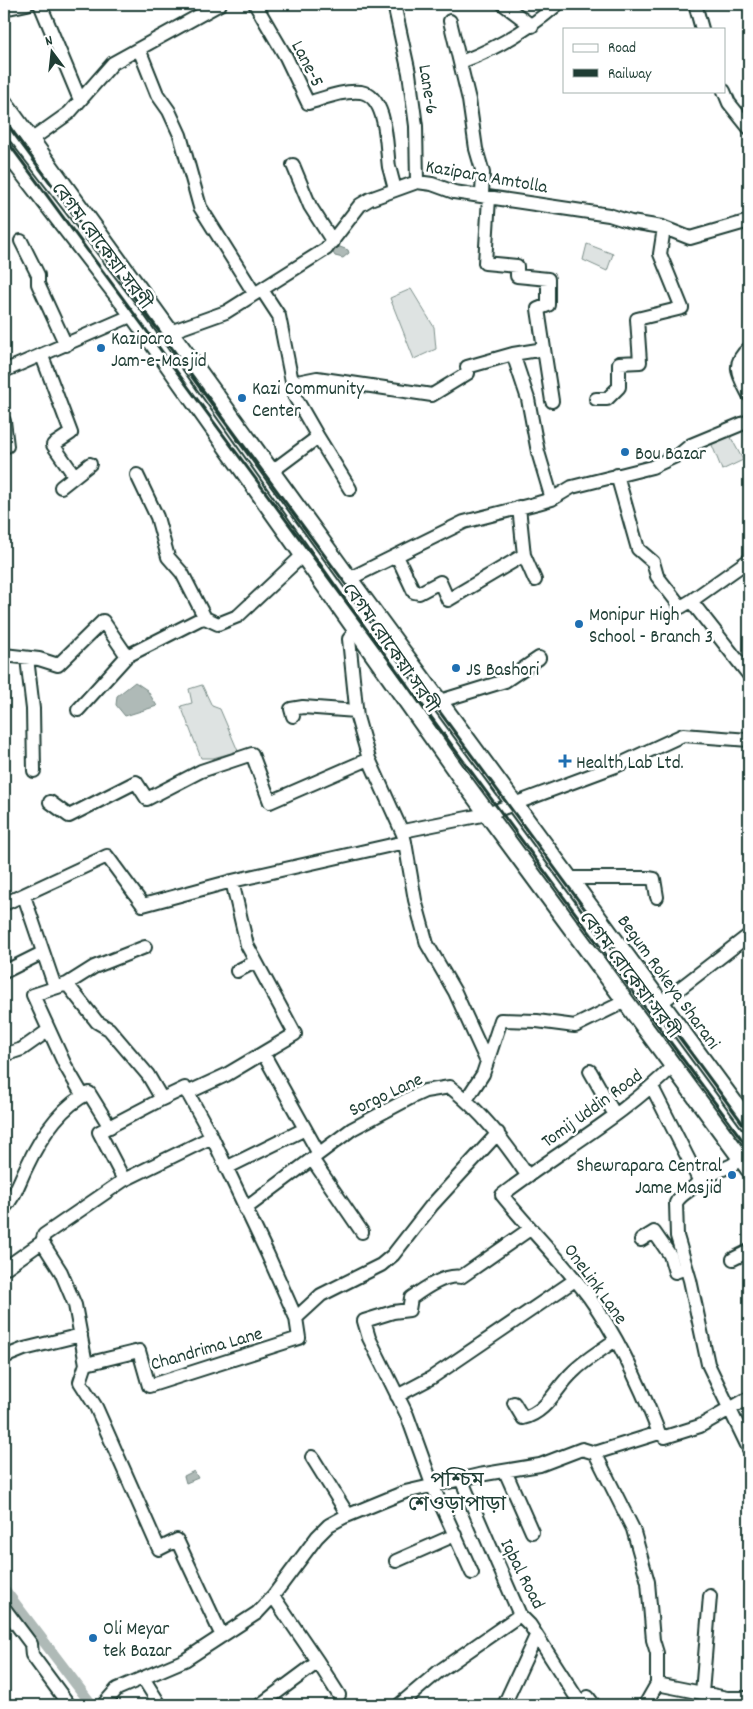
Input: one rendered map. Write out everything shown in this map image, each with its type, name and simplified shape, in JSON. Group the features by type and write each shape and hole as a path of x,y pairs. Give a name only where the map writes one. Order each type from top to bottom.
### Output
{"main road":[{"name":"বেগম রোকেয়া সরণী","path":"4,103 349,579 574,883"},
{"name":"বেগম রোকেয়া সরণী","path":"7,159 133,316 487,814 674,1065 745,1164"},
{"name":"Begum Rokeya Sharani","path":"574,883 749,1123"},
{"path":"611,981 633,966"}],"street":[{"path":"4,9 27,4"},
{"path":"40,4 80,100"},
{"path":"31,140 69,113 113,63 220,4"},
{"name":"Lane-5","path":"255,4 286,57 308,104 350,92 362,92 374,101 387,133 389,166 394,189"},
{"name":"Lane-6","path":"394,4 409,73 416,126 417,182"},
{"path":"503,4 532,26"},
{"path":"460,62 490,51 532,26 558,4"},
{"path":"695,4 702,28"},
{"path":"450,21 483,172 485,263 517,266 517,276 548,279 548,305 538,309 552,401"},
{"path":"139,49 157,94 169,111 180,135 200,207 258,291 279,316 295,397 350,489"},
{"path":"724,92 730,103 749,128"},
{"path":"293,165 310,206 333,242"},
{"name":"Kazipara Amtolla","path":"170,332 226,312 333,242 360,205 394,189 417,182 432,184 454,192 566,207 664,228 690,238 749,220"},
{"path":"596,399 607,399 619,387 619,364 640,362 637,319 682,308 660,254 664,228"},
{"path":"21,241 38,275 38,284 66,345"},
{"path":"4,370 42,356 133,316"},
{"path":"292,383 317,378 432,395 468,373 467,367 513,354 544,349"},
{"path":"745,351 738,372 749,395"},
{"path":"513,354 528,399 538,452 552,499"},
{"path":"42,356 71,433 53,445 74,475"},
{"path":"4,421 7,446"},
{"path":"349,579 464,522 552,499 572,487 665,462 680,454 691,445 749,421"},
{"path":"271,472 318,437"},
{"path":"61,487 90,464"},
{"path":"137,475 157,517 168,557 182,573 205,618 218,624 238,616 303,555"},
{"path":"617,475 638,549 653,562 656,576 681,607 749,560"},
{"path":"519,507 524,555 536,580"},
{"path":"398,556 414,592 419,593 440,582 448,600 524,555"},
{"path":"691,601 749,675"},
{"path":"78,710 126,656 205,618"},
{"path":"4,655 58,666 103,621 126,656"},
{"path":"357,631 348,640 356,711 369,759 404,838 415,900 427,944 455,992 487,1062"},
{"path":"26,658 33,709 34,771"},
{"path":"440,701 506,680 539,658"},
{"path":"293,716 291,709 304,707 356,711"},
{"path":"4,904 107,856 143,906 232,880 404,838 408,830 487,814 616,766 683,735 749,740"},
{"path":"50,802 69,816 136,782 147,799 201,771 252,754 270,802 369,759"},
{"path":"574,883 654,879 657,884 657,898"},
{"path":"187,1093 226,1075 295,1034 247,946 232,880"},
{"path":"24,896 42,953 61,986 97,1022 108,1029 148,1075 162,1099"},
{"path":"660,1003 749,934"},
{"path":"82,1096 33,996 61,986 94,967 145,947"},
{"path":"4,972 42,953"},
{"path":"237,972 255,962"},
{"path":"466,1100 487,1062 501,1020 537,1021 575,1026 626,1001"},
{"path":"4,1054 27,1046 49,1030"},
{"path":"263,1053 305,1129 315,1156 362,1232"},
{"name":"Tomij Uddin Road","path":"527,1176 615,1115 652,1087 674,1065"},
{"path":"590,1071 615,1115"},
{"path":"652,1087 699,1180"},
{"path":"124,1180 99,1132 185,1088 212,1137 296,1318 321,1295 381,1265 393,1255 432,1206 498,1133"},
{"name":"Sorgo Lane","path":"245,1208 315,1156 387,1109 425,1092 450,1088 466,1100 498,1133 527,1176"},
{"path":"4,1208 21,1183 25,1169 48,1130 82,1096 89,1093 110,1126"},
{"path":"226,1168 305,1129"},
{"path":"4,1267 42,1242 44,1235 124,1180 212,1137"},
{"path":"745,1164 732,1165 699,1180 697,1184 678,1198 676,1203 677,1236 708,1364 749,1449"},
{"name":"OneLink Lane","path":"527,1176 502,1194 530,1230 562,1263 589,1298 615,1340 645,1397 659,1433"},
{"path":"472,1573 433,1487 407,1415 364,1321 393,1312 409,1310 411,1298 420,1292 452,1275 461,1277 530,1230"},
{"path":"641,1240 654,1232 670,1255 675,1272 686,1268"},
{"path":"42,1242 61,1272 75,1305 86,1364 80,1382 96,1407 159,1549 177,1540 222,1636"},
{"path":"733,1258 749,1251"},
{"path":"397,1396 431,1378 575,1280"},
{"name":"Chandrima Lane","path":"86,1364 139,1351 149,1386 299,1338 296,1318"},
{"path":"4,1357 24,1349 81,1335"},
{"path":"514,1402 523,1418 533,1416 546,1405 575,1370 615,1340"},
{"path":"106,1700 117,1689 171,1668 257,1613 273,1596 317,1537 329,1525 348,1515 406,1492 461,1479 540,1465 582,1450 595,1453 659,1433 665,1437 700,1426 749,1398"},
{"path":"595,1453 632,1529 648,1582 653,1640 657,1653 657,1684 645,1705"},
{"path":"312,1457 348,1515"},
{"path":"505,1471 532,1532"},
{"name":"Iqbal Road","path":"461,1479 520,1615 536,1636 579,1704"},
{"path":"396,1561 455,1535"},
{"path":"273,1596 339,1695"},
{"path":"702,1693 710,1596"},
{"path":"4,1608 31,1644 32,1655 69,1705"},
{"path":"399,1705 438,1672 520,1615"},
{"path":"504,1705 536,1636"},
{"path":"260,1705 318,1662"},
{"path":"143,1678 160,1705"},
{"path":"657,1684 702,1693 725,1701 749,1698"},
{"path":"579,1704 588,1696 594,1705"}],"shaded area":[{"path":"587,244 613,254 607,271 583,260"},
{"path":"340,247 348,250 349,253 343,258 335,256 331,249"},
{"path":"411,289 434,327 436,349 414,359 390,298"},
{"path":"728,432 743,460 722,470 710,440"},
{"path":"135,682 147,690 157,706 125,716 116,705 117,696"},
{"path":"202,685 212,706 220,709 238,751 213,758 201,758 181,706 192,703 189,689"},
{"path":"194,1471 198,1478 186,1483 184,1476"}],"waterway":[{"path":"4,1589 92,1705"}],"railway":[{"path":"4,120 749,1132"},
{"path":"4,137 749,1149"}],"place":[{"name":"Kazipara Jam-e-Masjid","path":"101,348"},
{"name":"Kazi Community Center","path":"242,398"},
{"name":"Bou Bazar","path":"625,452"},
{"name":"Monipur High School - Branch 3","path":"579,624"},
{"name":"JS Bashori","path":"456,668"},
{"name":"Health Lab Ltd.","path":"565,761"},
{"name":"Shewrapara Central Jame Masjid","path":"732,1175"},
{"name":"Oli Meyar tek Bazar","path":"93,1638"}],"district":[{"name":"পশ্চিম শেওড়াপাড়া","path":"457,1491"}]}
